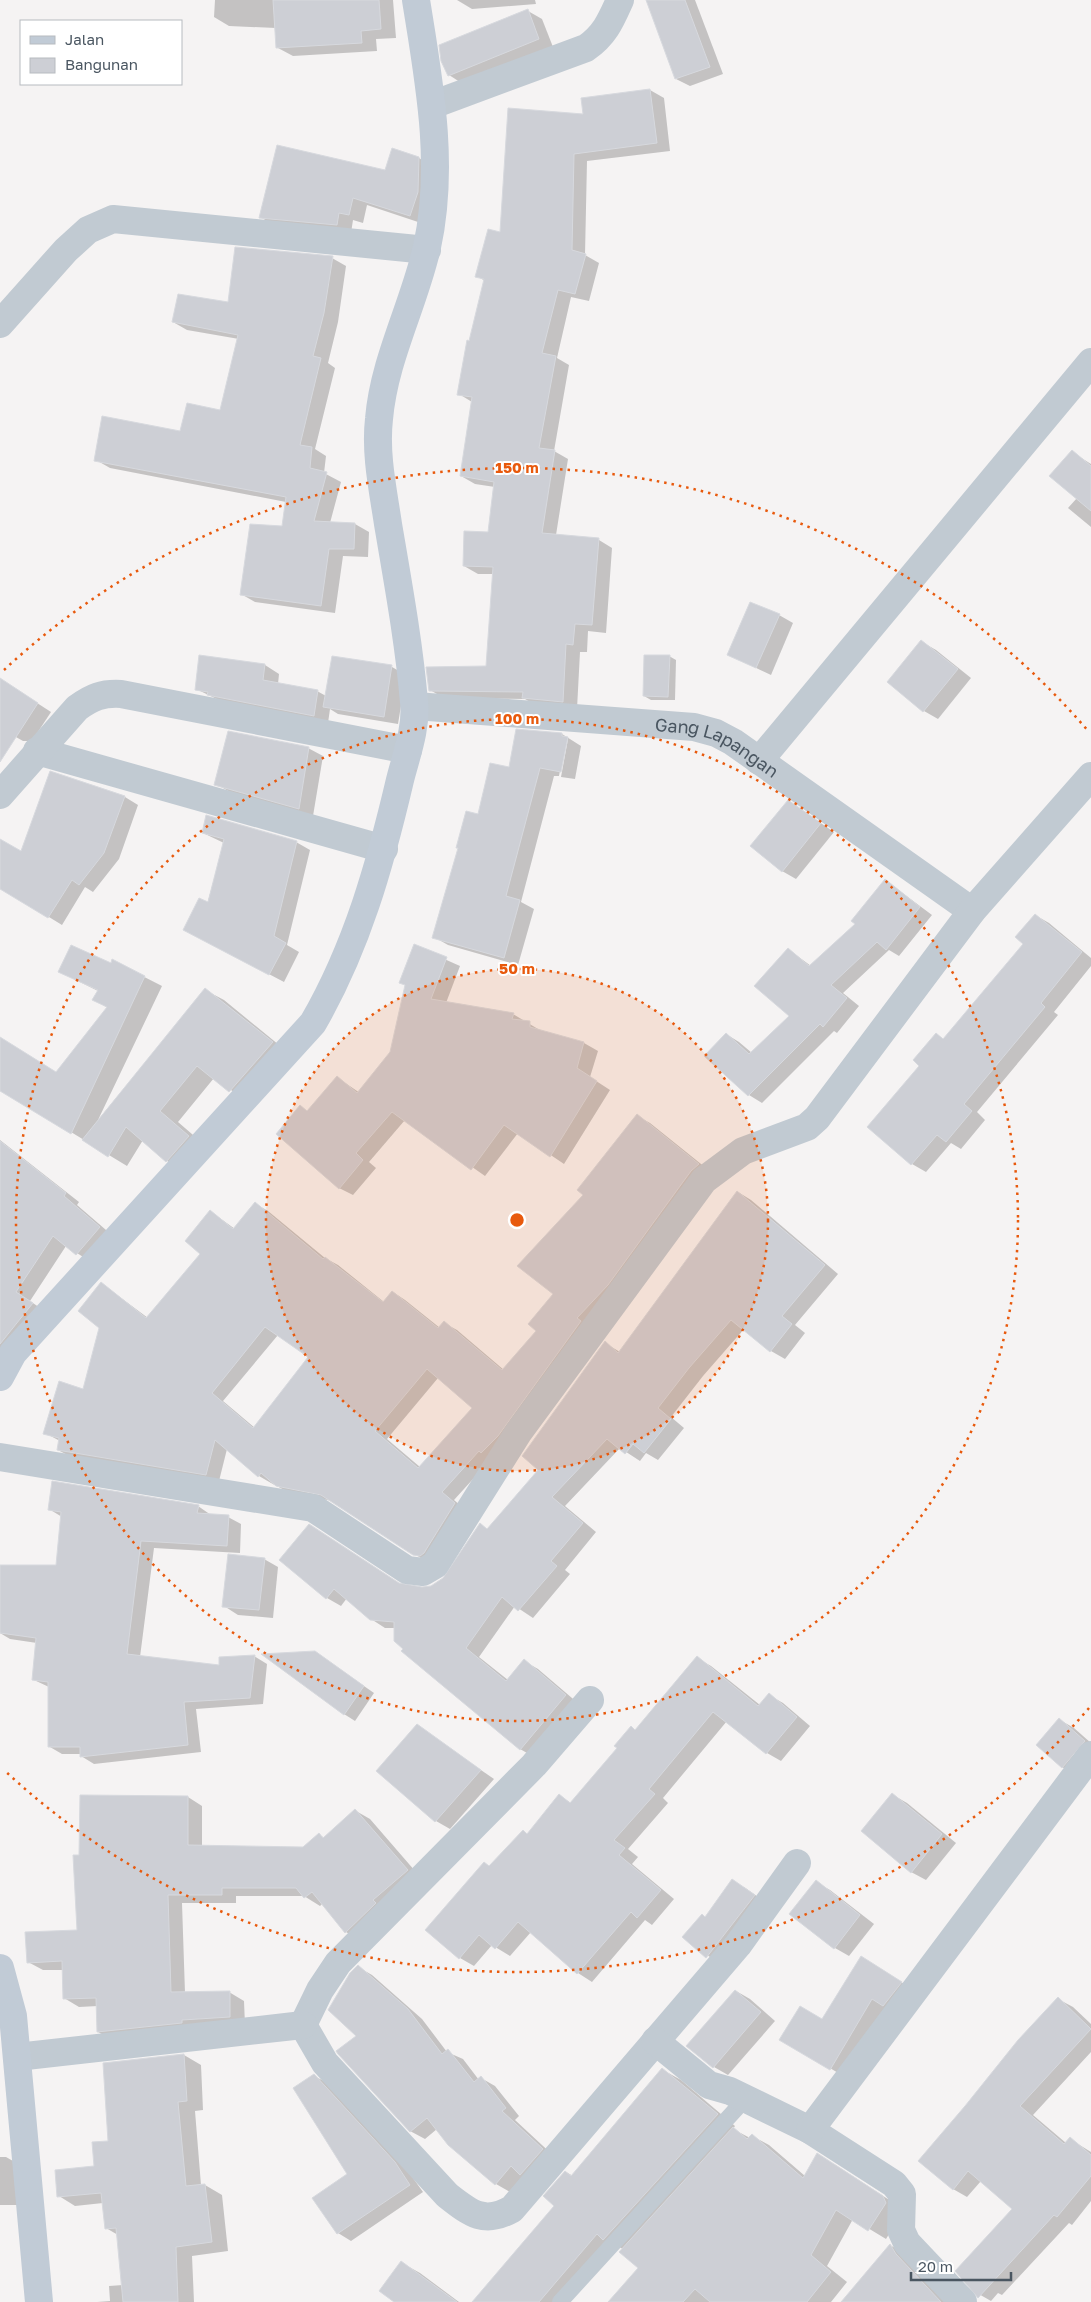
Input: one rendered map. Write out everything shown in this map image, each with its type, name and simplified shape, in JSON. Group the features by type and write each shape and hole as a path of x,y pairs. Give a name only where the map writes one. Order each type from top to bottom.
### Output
{"main road":[{"path":"0,1377 13,1353 312,1023 335,985 350,951 384,849 408,750 415,706 380,472 378,419 393,351 427,250 436,194 432,105 416,0"},
{"path":"0,1968 6,2017 17,2058 39,2302"}],"street":[{"path":"432,105 586,48 598,40 608,28 620,0"},
{"path":"0,324 66,250 88,230 113,219 427,250"},
{"path":"759,761 1091,362"},
{"path":"0,795 77,708 90,698 106,693 121,694 408,750"},
{"name":"Gang Lapangan","path":"415,706 694,727 724,738 972,911"},
{"path":"37,751 384,849"},
{"path":"0,1457 313,1508 407,1570 423,1572 435,1565 518,1433 704,1180 743,1151 807,1127 817,1118 972,911 1091,776"},
{"path":"303,2025 320,1990 338,1963 534,1765 590,1700"},
{"path":"810,2130 1091,1755"},
{"path":"303,2025 325,2063 447,2195 468,2211 489,2218 501,2216 512,2209 738,1945 798,1864"},
{"path":"17,2058 303,2025"},
{"path":"656,2041 709,2085 730,2091 810,2130 894,2184 902,2194 901,2230 907,2243 963,2302"}],"lane":[{"path":"560,2302 737,2108"}],"building":[{"path":"273,0 379,0 381,29 361,31 362,43 276,48"},
{"path":"646,0 685,0 710,67 675,79"},
{"path":"528,9 539,39 448,76 441,61 439,45"},
{"path":"650,89 657,143 574,154 572,250 586,254 575,294 558,290 542,353 556,356 539,448 555,450 542,533 599,538 592,625 575,624 573,645 566,644 563,702 522,698 523,692 429,691 426,667 486,666 493,567 463,566 464,531 488,532 494,482 460,476 472,397 457,395 467,340 469,341 484,279 475,277 488,229 500,232 508,108 583,114 581,98"},
{"path":"277,145 385,170 392,148 419,157 418,192 410,216 353,198 349,215 339,213 337,225 259,218"},
{"path":"235,247 333,256 324,313 313,356 321,358 300,445 312,447 310,468 327,472 314,521 355,523 354,549 329,549 321,606 240,595 250,524 282,526 286,497 94,461 102,416 180,431 187,403 220,410 238,335 172,322 178,294 228,302"},
{"path":"1072,450 1091,466 1091,511 1049,476"},
{"path":"750,602 780,614 756,668 727,655"},
{"path":"921,640 958,669 923,712 887,682"},
{"path":"199,655 265,664 263,680 318,690 314,716 207,695 208,692 195,690"},
{"path":"644,655 670,655 668,697 643,696"},
{"path":"332,656 392,665 384,717 323,707"},
{"path":"0,678 38,703 0,762"},
{"path":"516,729 562,733 562,736 568,737 561,772 540,768 506,896 520,900 504,958 432,938 458,848 456,848 466,811 478,814 490,763 509,767"},
{"path":"228,731 309,747 299,809 214,785"},
{"path":"50,771 125,796 104,853 79,885 72,880 48,918 0,889 0,839 21,851"},
{"path":"788,800 821,823 782,872 750,846"},
{"path":"206,815 297,841 274,936 286,943 269,975 183,930 199,898 208,902 224,839 202,833"},
{"path":"885,879 920,907 886,950 877,942 831,985 847,998 823,1027 820,1024 748,1096 704,1056 726,1033 749,1054 789,1016 754,986 788,948 809,966 855,924 851,921"},
{"path":"1035,914 1082,952 1041,1003 1045,1007 964,1104 972,1111 946,1142 937,1135 911,1165 867,1127 919,1066 913,1060 936,1033 943,1039 1023,944 1015,937"},
{"path":"414,944 447,957 431,999 514,1013 512,1019 530,1021 530,1027 584,1042 577,1068 597,1081 550,1157 504,1125 471,1170 392,1112 356,1153 363,1160 339,1189 276,1134 300,1105 307,1111 337,1076 357,1093 390,1052 405,985 399,983"},
{"path":"71,945 111,963 112,959 145,976 71,1134 0,1091 0,1037 56,1072 107,1007 92,1000 98,990 58,972"},
{"path":"205,988 273,1042 229,1092 197,1066 160,1111 189,1136 166,1162 126,1127 108,1157 82,1140"},
{"path":"637,1114 699,1164 691,1171 608,1285 577,1318 581,1321 498,1436 481,1453 479,1451 442,1492 455,1503 424,1553 420,1556 413,1555 321,1495 276,1486 261,1473 258,1477 215,1440 206,1475 57,1450 59,1438 43,1434 59,1381 83,1389 99,1328 78,1311 101,1282 146,1318 200,1254 185,1241 210,1210 233,1229 255,1202 323,1259 325,1257 383,1302 392,1291 438,1328 444,1321 502,1370 536,1331 528,1324 553,1294 517,1266 583,1195 577,1190","holes":["265,1327 308,1357 253,1428 212,1393","427,1369 472,1408 418,1468 375,1431"]},
{"path":"0,1141 66,1193 64,1196 100,1227 76,1255 53,1236 16,1292 33,1303 0,1344"},
{"path":"737,1191 825,1265 782,1316 792,1324 770,1352 731,1320 689,1368 658,1408 671,1419 644,1453 633,1444 625,1454 607,1439 552,1497 583,1523 551,1561 557,1566 518,1611 502,1597 466,1648 506,1681 524,1659 566,1695 520,1750 401,1651 403,1649 394,1641 394,1622 370,1620 334,1589 326,1599 279,1560 309,1524 399,1583 422,1587 431,1586 443,1578 480,1523 487,1529 538,1470 522,1456 605,1341 618,1353"},
{"path":"52,1481 199,1505 197,1513 229,1515 227,1546 141,1541 127,1654 219,1665 219,1657 255,1655 250,1698 184,1702 188,1745 80,1757 80,1747 48,1747 48,1682 32,1680 36,1638 0,1633 0,1565 56,1565 61,1512 48,1510"},
{"path":"228,1554 265,1558 259,1610 222,1607"},
{"path":"315,1651 364,1686 344,1715 261,1654"},
{"path":"697,1656 758,1706 769,1693 797,1717 766,1754 713,1712 649,1789 655,1794 614,1840 625,1848 619,1855 661,1890 637,1918 631,1912 577,1974 518,1922 495,1949 479,1935 459,1959 425,1930 484,1862 489,1866 523,1830 527,1834 559,1794 570,1803 617,1748 614,1746 631,1726 635,1730"},
{"path":"1059,1718 1085,1741 1062,1768 1036,1745"},
{"path":"417,1724 481,1770 435,1822 376,1771"},
{"path":"892,1793 942,1834 911,1873 861,1831"},
{"path":"80,1795 188,1796 188,1845 303,1847 319,1833 323,1838 355,1809 408,1870 373,1900 376,1903 345,1933 312,1892 304,1898 296,1888 222,1888 222,1895 168,1895 171,1992 230,1991 230,2017 182,2020 182,2023 97,2032 96,1998 63,1999 62,1961 27,1963 25,1932 77,1930 73,1855 79,1855"},
{"path":"732,1879 755,1895 706,1958 682,1937 702,1914 705,1917"},
{"path":"816,1880 860,1915 834,1949 789,1914"},
{"path":"861,1956 902,1982 883,2006 872,1999 830,2070 779,2040 800,2006 822,2019"},
{"path":"358,1965 408,2009 442,2054 448,2049 474,2082 481,2076 506,2108 502,2111 543,2149 520,2175 511,2166 495,2185 448,2145 427,2118 410,2132 338,2054 336,2051 356,2036 328,2010 350,1973"},
{"path":"735,1990 761,2012 713,2068 686,2046"},
{"path":"1058,1997 1091,2029 1020,2106 1064,2144 1070,2137 1091,2155 1091,2176 1057,2217 1054,2215 978,2298 955,2271 1012,2209 968,2171 953,2190 918,2161 1018,2040"},
{"path":"184,2054 187,2101 178,2102 186,2186 205,2184 212,2242 176,2247 178,2302 123,2302 116,2228 105,2229 101,2193 57,2197 55,2170 94,2166 92,2142 108,2141 103,2063"},
{"path":"662,2068 718,2114 603,2240 597,2234 539,2302 472,2302 554,2206 543,2196 565,2171 571,2176"},
{"path":"314,2074 395,2162 410,2185 337,2234 312,2198 347,2174 293,2088"},
{"path":"733,2127 747,2139 752,2134 803,2178 817,2153 883,2196 886,2203 868,2231 836,2210 811,2255 831,2272 807,2302 710,2302 695,2289 683,2302 608,2302 638,2268 619,2252"},
{"path":"890,2244 896,2254 941,2302 841,2302"},
{"path":"401,2261 457,2302 394,2302 379,2291"}]}
